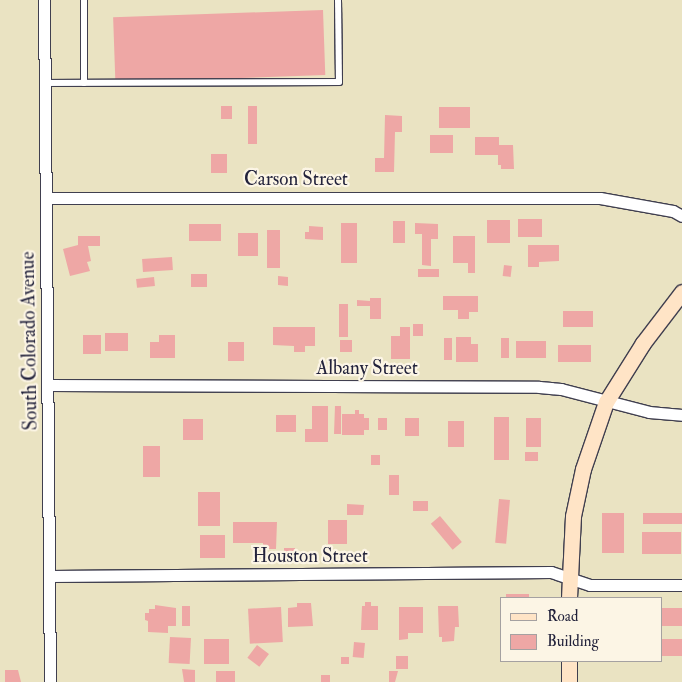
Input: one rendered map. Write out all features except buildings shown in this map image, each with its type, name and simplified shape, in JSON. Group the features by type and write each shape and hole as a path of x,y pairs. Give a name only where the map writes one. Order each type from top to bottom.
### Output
{"street":[{"name":"South Colorado Avenue","path":"44,0 49,385 50,682"},
{"name":"Carson Street","path":"46,198 600,198 673,211 682,216"},
{"path":"569,597 573,516 583,469 606,402 643,343 682,292"},
{"name":"Albany Street","path":"49,385 539,387 561,389 658,414 682,415"},
{"name":"Houston Street","path":"50,576 551,572 590,585 682,585"},
{"path":"569,662 569,682"}],"lane":[{"path":"84,0 84,83"},
{"path":"45,84 339,82 338,0"}]}
